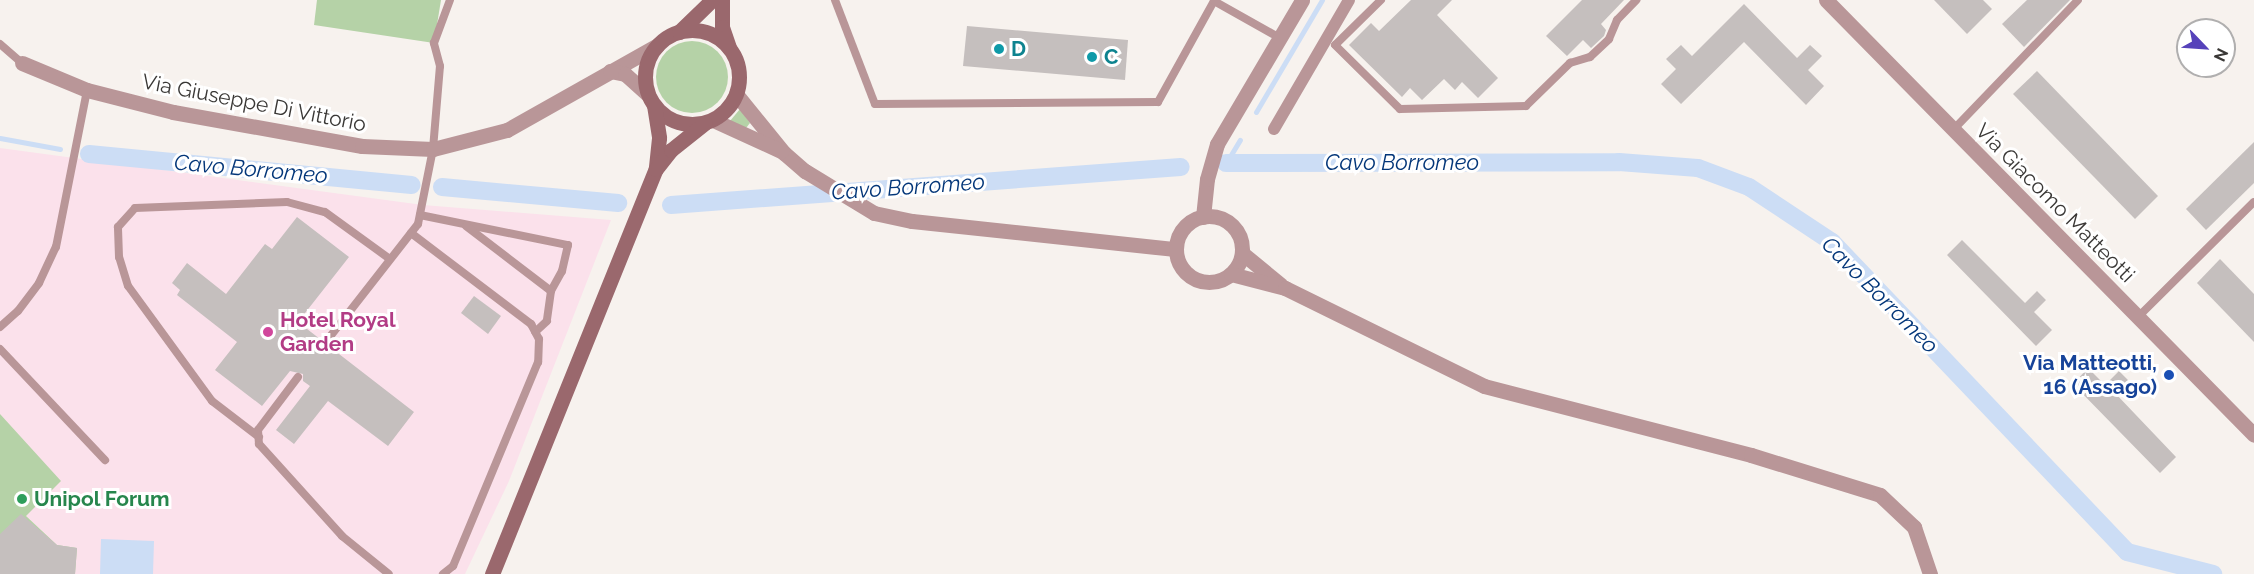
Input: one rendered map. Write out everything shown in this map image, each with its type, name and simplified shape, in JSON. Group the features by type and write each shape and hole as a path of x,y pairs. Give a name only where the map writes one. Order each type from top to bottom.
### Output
{"main road":[{"path":"656,170 659,138 646,69 658,45 679,32 712,0"},
{"path":"492,574 656,170 671,150 726,110 736,94 738,69 722,27 722,0"},
{"path":"679,32 707,32 730,49"},
{"path":"651,100 673,120 709,121"}],"street":[{"path":"1274,129 1348,0"},
{"name":"Via Giacomo Matteotti","path":"1826,0 2254,435"},
{"path":"1203,217 1207,179 1217,144 1281,38 1296,2"},
{"name":"Via Giuseppe Di Vittorio","path":"22,63 87,90 276,133 362,146 433,149 507,130 658,45"},
{"path":"610,71 624,74 651,100"},
{"path":"736,94 784,153 805,171 864,209 912,221 1176,249"},
{"path":"709,121 784,153"},
{"path":"1203,217 1223,219 1238,233 1242,253 1231,274 1222,280 1201,282 1183,269 1176,249 1184,228 1203,217"},
{"path":"1242,253 1285,288"},
{"path":"1231,274 1285,288 1484,386 1740,452 1880,495 1914,527 1930,574"}],"lane":[{"path":"325,343 411,233 420,215 433,149 440,66 434,44 450,0"},
{"path":"834,0 875,104 1158,102 1214,1 1281,38"},
{"path":"1381,0 1335,45 1400,109 1526,106 1569,63 1590,57 1609,39 1617,20 1636,0"},
{"path":"1953,130 2078,0"},
{"path":"0,44 22,63"},
{"path":"0,327 18,311 39,283 56,247 87,90"},
{"path":"259,437 212,401 128,286 119,257 118,227 135,208 288,202 325,212 390,260"},
{"path":"2138,317 2254,202"},
{"path":"420,215 568,245 562,271 551,291 547,321 535,332"},
{"path":"464,224 551,291"},
{"path":"411,233 531,324 539,339 538,362 453,566 443,574"},
{"path":"0,349 105,460"},
{"path":"298,377 258,430 259,444 342,536 389,574"}],"shaded area":[{"path":"0,148 423,205 611,220 509,481 465,574 0,574"}],"green space":[{"path":"317,0 441,0 434,43 314,25"},
{"path":"699,41 718,51 726,63 728,77 726,91 718,103 706,111 685,113 666,103 658,91 656,70 666,51 678,43"},
{"path":"740,109 750,123 746,128 730,121"},
{"name":"Unipol Forum","path":"0,414 61,481 26,516 57,545 77,548 75,574 0,574"}],"water":[{"path":"101,539 154,541 153,574 100,574"}],"building":[{"path":"1411,0 1452,0 1437,15 1498,78 1478,98 1462,82 1455,90 1444,79 1422,100 1410,88 1402,97 1349,45 1371,23 1379,31"},
{"path":"1582,0 1624,0 1601,24 1606,30 1604,36 1591,48 1583,40 1567,56 1546,36"},
{"path":"1934,0 1983,0 1992,9 1967,34"},
{"path":"2027,0 2070,0 2024,47 2002,24"},
{"path":"1744,4 1797,58 1810,45 1822,56 1808,70 1824,86 1806,105 1744,42 1681,104 1661,84 1676,69 1666,59 1681,45 1692,56"},
{"path":"967,26 1128,40 1125,80 963,66"},
{"path":"2037,71 2158,196 2135,219 2013,94"},
{"path":"2254,142 2254,183 2206,230 2186,209"},
{"name":"Hotel Royal Garden","path":"297,217 349,257 298,322 320,339 322,348 330,347 414,412 388,446 328,401 294,444 276,430 310,386 303,381 303,374 290,371 262,406 215,370 237,342 177,295 180,290 172,283 187,263 226,294 265,244 272,249"},
{"path":"1962,240 2025,303 2037,291 2046,300 2034,312 2052,330 2036,346 1947,255"},
{"path":"2220,259 2254,294 2254,342 2197,283"},
{"path":"474,296 501,316 488,334 461,313"},
{"path":"2088,368 2105,385 2119,371 2128,380 2115,393 2176,457 2160,473 2073,384"},
{"path":"21,514 57,545 77,548 75,574 0,574 0,534"}],"waterway":[{"path":"1256,112 1322,0"},
{"name":"Cavo Borromeo","path":"0,138 60,149"},
{"path":"1226,163 1240,140"},
{"name":"Cavo Borromeo","path":"89,154 412,185"},
{"name":"Cavo Borromeo","path":"1226,163 1619,162 1698,168 1749,187 1832,242 2127,552 2213,574"},
{"name":"Cavo Borromeo","path":"671,205 1181,167"},
{"name":"Cavo Borromeo","path":"442,187 618,203"}],"place":[{"name":"D","path":"999,49"},
{"name":"C","path":"1092,57"},
{"name":"Hotel Royal Garden","path":"268,332"},
{"name":"Via Matteotti, 16 (Assago)","path":"2169,375"},
{"name":"Unipol Forum","path":"22,499"}]}
